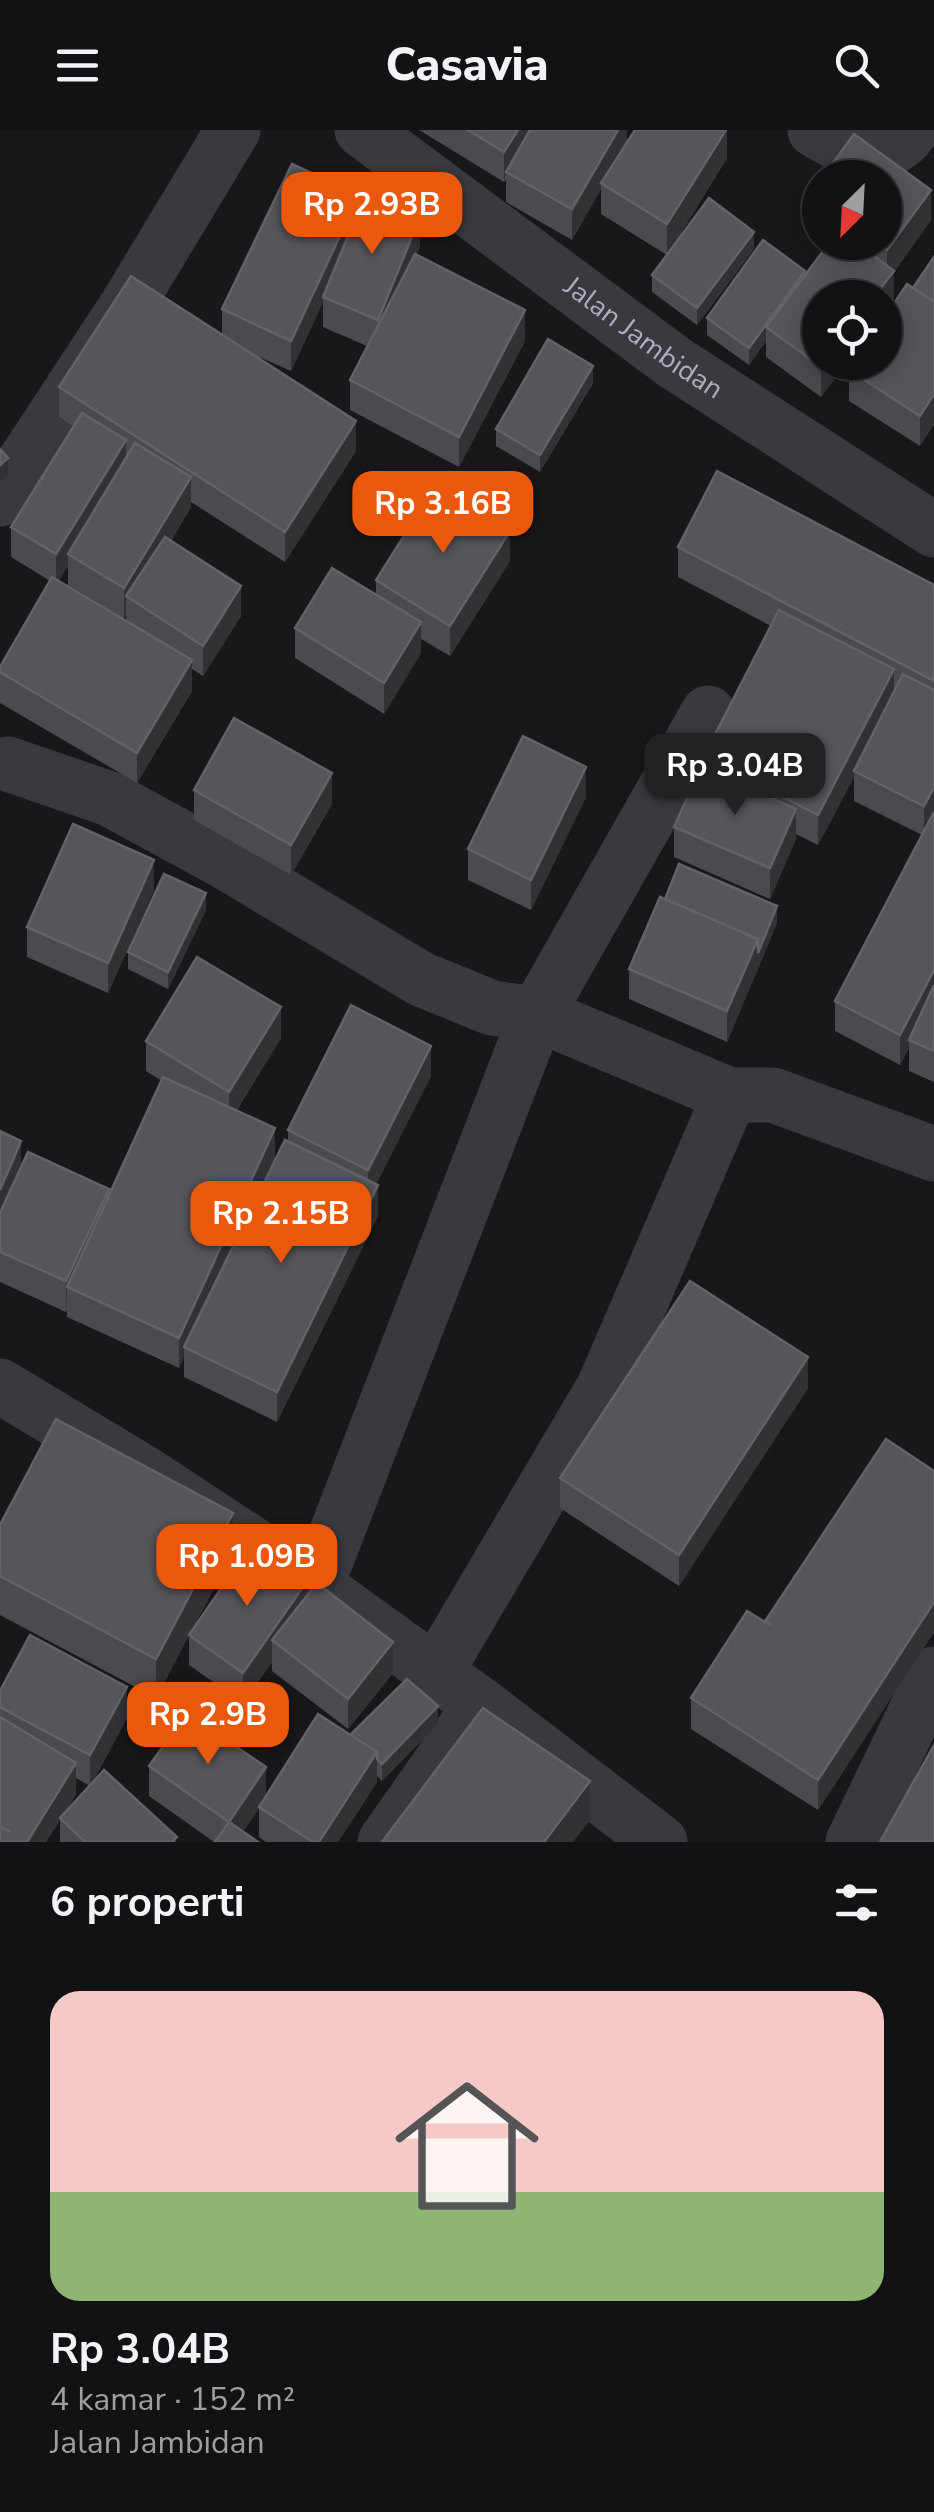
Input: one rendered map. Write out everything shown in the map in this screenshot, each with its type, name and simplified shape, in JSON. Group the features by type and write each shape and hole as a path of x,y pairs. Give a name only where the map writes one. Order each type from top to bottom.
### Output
{"street":[{"path":"0,498 128,304 234,130"},
{"name":"Jalan Jambidan","path":"362,130 674,363 934,530"},
{"path":"815,130 861,156 886,151 911,130"},
{"path":"316,1586 537,1014 708,713"},
{"path":"3,770 110,800 222,860 421,979 492,1008 537,1014 730,1095 773,1094 934,1154"},
{"path":"436,1672 604,1386 730,1095"},
{"path":"0,1386 141,1471 316,1586 481,1705 630,1833"},
{"path":"854,1842 934,1674"},
{"path":"385,1842 481,1705"}],"building":[{"path":"468,130 518,130 504,152"},
{"path":"530,130 618,130 572,209 506,172"},
{"path":"635,130 726,130 667,224 601,183"},
{"path":"854,134 890,160 835,160"},
{"path":"292,164 359,195 291,341 222,309"},
{"path":"902,169 931,190 902,230"},
{"path":"365,194 420,217 378,320 323,297"},
{"path":"709,198 754,232 697,308 652,275"},
{"path":"763,240 805,271 749,348 707,318"},
{"path":"415,254 525,310 459,437 350,380"},
{"path":"934,257 934,302 913,288"},
{"path":"816,260 880,260 894,271 887,280 802,280 802,353 766,327"},
{"path":"131,276 356,421 285,532 59,387"},
{"path":"907,284 934,302 934,394 920,416 864,380 902,380 902,292"},
{"path":"548,339 593,366 540,455 496,429"},
{"path":"82,413 126,440 56,554 11,527"},
{"path":"135,443 191,477 124,588 68,554"},
{"path":"0,449 8,458 0,465"},
{"path":"717,471 934,585 934,681 678,547"},
{"path":"436,485 510,531 450,626 376,580"},
{"path":"165,537 241,586 203,646 126,596"},
{"path":"332,568 421,622 384,683 295,628"},
{"path":"52,577 192,660 137,753 0,672"},
{"path":"779,610 894,669 818,815 704,756"},
{"path":"903,674 934,690 934,787 924,806 854,771"},
{"path":"234,718 332,773 291,845 194,790"},
{"path":"523,736 586,767 531,880 468,849"},
{"path":"701,767 796,809 770,868 674,827"},
{"path":"934,812 934,970 900,1035 835,1001"},
{"path":"73,824 154,860 108,963 27,927"},
{"path":"679,864 777,906 758,953 758,939 665,899"},
{"path":"164,874 206,893 168,972 128,952"},
{"path":"660,897 758,939 727,1011 629,969"},
{"path":"197,957 281,1007 229,1092 146,1041"},
{"path":"934,985 934,1051 909,1040"},
{"path":"351,1005 431,1046 368,1170 288,1130"},
{"path":"163,1077 275,1128 179,1338 67,1287"},
{"path":"0,1131 21,1141 0,1190"},
{"path":"285,1140 378,1185 277,1392 184,1347"},
{"path":"28,1152 109,1189 66,1281 0,1252 0,1213"},
{"path":"690,1281 808,1357 679,1555 560,1478"},
{"path":"56,1419 233,1513 156,1659 0,1576 0,1525"},
{"path":"886,1439 934,1471 934,1602 818,1780 691,1698 747,1611 770,1625 766,1620"},
{"path":"251,1545 305,1584 243,1673 189,1635"},
{"path":"317,1583 393,1642 348,1699 272,1640"},
{"path":"30,1635 127,1687 90,1755 0,1707 0,1691"},
{"path":"407,1679 438,1706 382,1764 377,1752 350,1735"},
{"path":"483,1708 590,1781 544,1842 382,1842"},
{"path":"187,1713 266,1767 229,1822 149,1766"},
{"path":"318,1714 377,1752 319,1842 313,1842 259,1807"},
{"path":"0,1717 76,1763 27,1842 0,1842 0,1827 10,1832 0,1826"},
{"path":"934,1745 934,1842 880,1842"},
{"path":"104,1770 177,1837 172,1842 85,1842 60,1818"},
{"path":"229,1822 258,1842 215,1842"}]}
